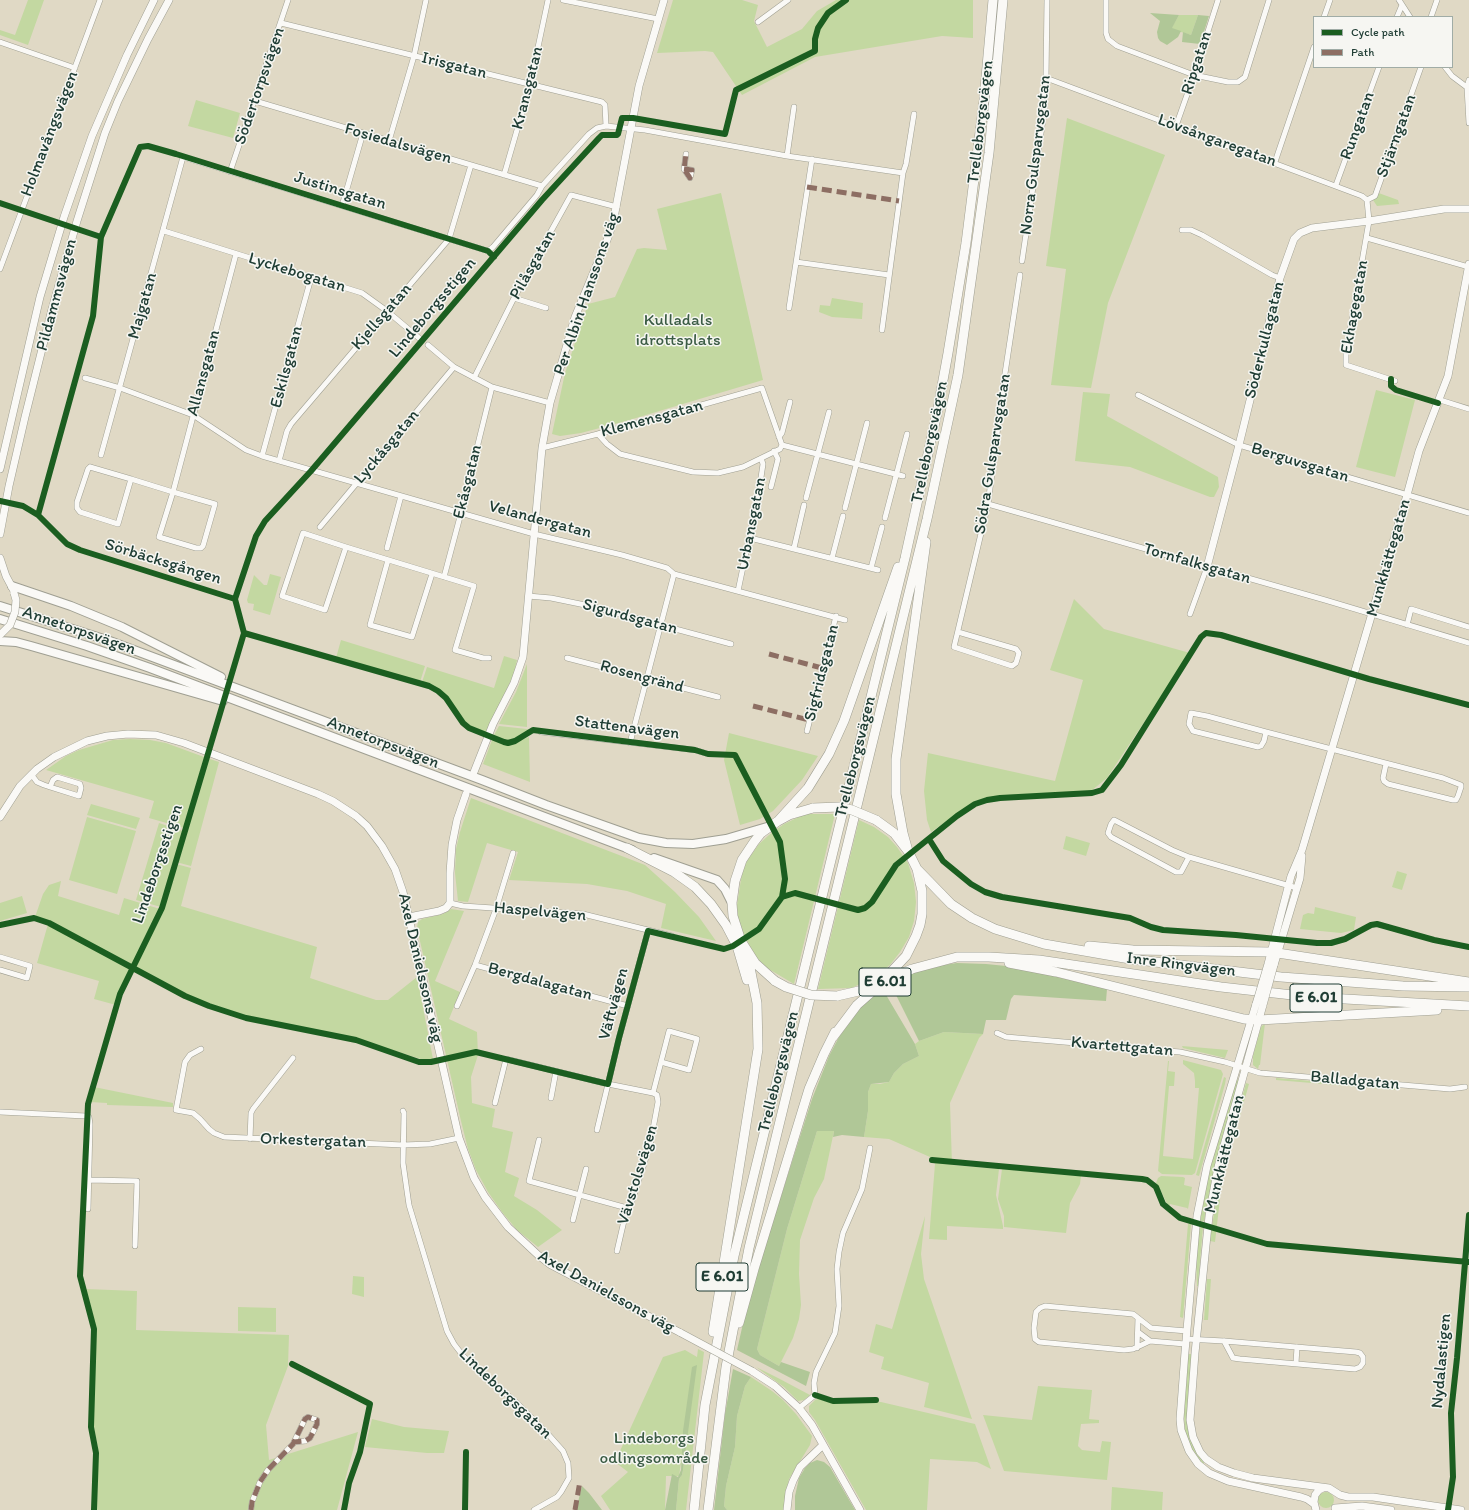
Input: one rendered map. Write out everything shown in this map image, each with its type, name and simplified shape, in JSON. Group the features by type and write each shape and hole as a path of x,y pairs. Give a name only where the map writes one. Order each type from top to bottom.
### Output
{"highway":[{"name":"Trelleborgsvägen","path":"694,1510 705,1405 747,1199 908,548 935,421 962,273 977,160 993,0"},
{"name":"Trelleborgsvägen","path":"708,1510 726,1367 750,1242 928,519 958,376 989,153 1003,0"},
{"path":"721,1408 725,1401 738,1328 754,1269 809,1089 832,1037 841,1021 856,1001 890,973 906,956 920,925 922,914 922,897 917,869 910,855 903,833 897,800 895,776 909,659 925,553 928,519"},
{"path":"876,984 857,992 837,996 811,995 786,987 775,981 755,963 747,952 736,928 732,903 735,881 742,860 754,842 774,824 808,788 829,754 848,708 891,585 901,560 908,548"},
{"path":"774,824 789,815 813,808 839,807 858,812 876,820 894,834 910,855"},
{"path":"627,848 663,866 695,887 719,915 737,946 748,984 753,1015 753,1059 749,1109"},
{"name":"Inre Ringvägen","path":"917,869 951,904 972,918 1011,935 1044,944 1130,959 1281,977 1403,986 1469,987"},
{"path":"984,924 1034,938 1108,948 1274,953 1469,982"},
{"name":"E 6.01","path":"712,1367 715,1318 757,1055 757,1003 747,952"},
{"path":"890,973 903,966 938,959 958,957 1017,964 1255,1020 1469,1009"},
{"name":"E 6.01","path":"832,1037 861,1001 889,979 912,969 958,957"},
{"name":"Inre Ringvägen","path":"958,957 1039,960 1221,987 1310,997 1469,1006"}],"main road":[{"path":"13,590 71,606 122,627 200,667 288,707"},
{"name":"Annetorpsvägen","path":"0,606 107,640 553,808 652,842 680,845 706,843 740,836 774,824"},
{"name":"Annetorpsvägen","path":"0,619 87,646 627,848 717,880 725,889 732,903"},
{"path":"0,641 16,642 75,658 204,695 315,731"}],"street":[{"name":"Holmavångsvägen","path":"0,269 100,0"},
{"name":"Pildammsvägen","path":"0,469 40,297 64,216 92,136 127,55 154,0"},
{"name":"Pildammsvägen","path":"0,534 9,486 52,309 71,239 101,147 118,101 169,0"},
{"name":"Södertorpsvägen","path":"230,172 288,0"},
{"path":"389,141 414,56 426,0"},
{"name":"Kransgatan","path":"504,175 530,85 548,0"},
{"path":"563,0 658,19"},
{"name":"Per Albin Hanssons väg","path":"474,772 493,724 520,670 525,644 542,448 550,403 575,317 607,240 617,207 639,86 664,0"},
{"path":"758,22 788,0"},
{"name":"Norra Gulsparvsgatan","path":"1022,261 1044,113 1047,0"},
{"path":"1106,0 1106,33 1108,39 1117,46 1194,75 1228,82 1238,82 1245,77 1269,0"},
{"name":"Ripgatan","path":"1176,126 1218,0"},
{"path":"1324,16 1330,0"},
{"path":"1431,16 1437,0"},
{"path":"1398,16 1400,3"},
{"path":"1400,3 1409,16"},
{"name":"Irisgatan","path":"281,23 602,102 605,105 606,126"},
{"path":"0,42 75,68"},
{"path":"1274,162 1313,50"},
{"name":"Rungatan","path":"1336,185 1379,68"},
{"name":"Stjärngatan","path":"1367,200 1375,196 1422,68"},
{"path":"1446,68 1452,76 1468,88"},
{"name":"Lövsångaregatan","path":"1046,78 1336,185 1362,196 1367,200"},
{"path":"1469,80 1469,123"},
{"name":"Fosiedalsvägen","path":"255,101 542,186"},
{"path":"787,156 794,107"},
{"path":"882,330 903,173 906,164 914,114"},
{"path":"542,186 589,134 597,128 606,126 631,128 787,156 903,173"},
{"path":"342,206 363,133"},
{"path":"684,169 686,154"},
{"name":"Justinsgatan","path":"183,157 488,252 537,195 542,186"},
{"name":"Majgatan","path":"101,455 164,231 183,157"},
{"path":"789,308 812,159"},
{"name":"Kjellsgatan","path":"279,461 287,431 291,424 449,240 471,165"},
{"name":"Pilåsgatan","path":"474,378 514,298 571,195 617,207"},
{"path":"1367,200 1369,222"},
{"name":"Söderkullagatan","path":"1190,614 1207,567 1280,278 1292,242 1300,233 1312,228 1369,222 1444,209 1469,209"},
{"name":"Ekhagegatan","path":"1369,222 1346,354 1346,365 1395,381"},
{"path":"1182,230 1191,230 1202,235 1272,275 1280,278"},
{"name":"Lyckebogatan","path":"164,231 362,293 387,311 419,338"},
{"path":"1367,238 1469,266"},
{"name":"Allansgatan","path":"131,479 118,524 80,512 77,508 88,469 90,467 131,479 173,492 215,504 203,546 201,548 159,537 173,492 236,254"},
{"path":"796,262 889,275"},
{"name":"Munkhättegatan","path":"1460,1510 1373,1497 1348,1497 1329,1488 1253,1478 1234,1473 1212,1463 1200,1452 1193,1437 1190,1420 1206,1243 1218,1167 1246,1068 1255,1020 1274,953 1288,886 1302,850 1352,685 1419,451 1440,400 1452,362 1469,266"},
{"name":"Södra Gulsparvsgatan","path":"958,632 1016,649 1019,653 1016,663 1012,666 954,647 988,504 1004,380 1020,275"},
{"name":"Eskilsgatan","path":"262,456 311,278"},
{"path":"514,298 546,308"},
{"path":"428,345 454,367 492,387 550,403"},
{"name":"Lyckåsgatan","path":"320,527 454,367"},
{"name":"Velandergatan","path":"84,378 120,388 193,415 246,450 262,456 534,534 622,555 667,568 674,574 836,616 846,620"},
{"name":"Ekåsgatan","path":"444,577 492,387"},
{"name":"Klemensgatan","path":"542,448 598,434 762,388 779,437"},
{"name":"Berguvsgatan","path":"1138,395 1239,445 1469,513"},
{"path":"1440,400 1469,409"},
{"path":"782,445 779,437 782,433 790,402"},
{"path":"806,498 829,412"},
{"path":"845,508 867,423"},
{"path":"598,434 607,444 620,454 693,472 718,473 743,467 780,449 782,445"},
{"path":"885,518 907,434"},
{"path":"782,445 903,476"},
{"path":"771,487 778,459 774,452"},
{"name":"Urbansgatan","path":"738,591 750,538 763,464 761,458"},
{"path":"387,548 401,496"},
{"name":"Tornfalksgatan","path":"988,504 1469,643"},
{"path":"794,548 804,505"},
{"path":"832,558 843,516"},
{"path":"871,568 882,527"},
{"path":"346,547 325,610 282,596 303,533 474,586 455,650 483,658 490,658"},
{"path":"750,538 878,570"},
{"path":"0,558 3,574 13,590 15,612 10,625 0,635"},
{"path":"388,560 370,625 412,637 432,574"},
{"path":"630,743 674,574"},
{"name":"Sigurdsgatan","path":"528,596 551,598 590,606 731,644"},
{"path":"1407,625 1411,609 1469,626"},
{"name":"Sigfridsgatan","path":"807,731 836,616"},
{"name":"Rosengränd","path":"567,658 718,697"},
{"path":"1266,732 1264,742 1258,747 1193,731 1189,724 1191,714 1207,716 1266,732 1332,751 1386,764 1458,783 1461,787 1458,796 1456,800 1453,800 1388,784 1382,778 1386,764"},
{"name":"Stattenavägen","path":"541,732 695,750 708,754"},
{"name":"Axel Danielssons väg","path":"0,818 15,792 31,774 54,757 87,741 117,735 142,734 179,742 277,778 333,801 356,816 375,836 395,869 403,892 459,1138 474,1178 492,1208 508,1227 538,1255 551,1264 752,1371 775,1386 799,1408 812,1425 860,1510"},
{"path":"31,774 36,782 50,787 79,796 81,788 80,784 57,777 53,780 50,787"},
{"path":"409,918 439,911 446,908 450,903 452,845 456,820 466,794"},
{"path":"1189,857 1181,872 1176,872 1111,837 1108,833 1111,824 1114,820 1172,850 1189,857 1297,888"},
{"name":"Munkhättegatan","path":"1274,953 1300,878 1302,850"},
{"path":"457,1006 475,965 496,909 513,853"},
{"name":"Haspelvägen","path":"450,903 463,906 496,909 583,914 672,936"},
{"name":"Väftvägen","path":"597,1130 619,1038 648,931"},
{"path":"0,957 30,966 27,978 0,970"},
{"name":"Bergdalagatan","path":"475,965 628,1006"},
{"name":"Munkhättegatan","path":"1255,1020 1236,1065 1207,1166 1197,1216 1186,1331 1180,1419 1181,1430 1186,1445 1193,1457 1203,1468 1216,1477 1254,1488 1301,1498 1316,1508"},
{"path":"495,1103 506,1059 608,1084 653,1093 661,1062 669,1031 697,1038 689,1070 661,1062"},
{"name":"Kvartettgatan","path":"996,1033 1006,1037 1180,1052 1246,1068"},
{"name":"Orkestergatan","path":"201,1049 190,1055 185,1062 176,1110 193,1113 214,1133 224,1137 403,1145 430,1144 459,1138"},
{"path":"250,1139 251,1113 253,1109 293,1058"},
{"name":"Balladgatan","path":"1246,1068 1260,1073 1450,1089 1465,1087"},
{"path":"550,1098 556,1071"},
{"name":"Vävstolsvägen","path":"617,1251 627,1208 632,1201 650,1145 658,1098 653,1093"},
{"name":"Lindeborgsgatan","path":"403,1111 404,1176 409,1205 451,1340 468,1360 519,1405 546,1432 566,1457 570,1473 565,1487 557,1496 534,1510"},
{"path":"0,1112 88,1116 90,1124 88,1209"},
{"path":"539,1140 529,1181 627,1208"},
{"path":"799,1408 814,1395 816,1372 835,1333 839,1306 837,1269 839,1252 845,1228 862,1189 870,1148"},
{"path":"573,1220 586,1170"},
{"path":"89,1178 137,1182 135,1246"},
{"path":"1150,1340 1137,1348 1124,1350 1039,1342 1034,1335 1036,1312 1045,1306 1133,1314 1151,1328"},
{"path":"1137,1348 1138,1318"},
{"path":"1138,1332 1151,1328 1186,1331"},
{"path":"1138,1332 1150,1340 1186,1342 1197,1340 1224,1341 1356,1352 1360,1353 1363,1357 1363,1363 1355,1369 1233,1358 1224,1341"},
{"path":"1296,1363 1297,1347"},
{"path":"251,1510 252,1502 260,1482 268,1470 294,1442 305,1418 308,1417 318,1420 318,1424 310,1438 305,1441 294,1442"},
{"path":"787,1510 789,1492 796,1474 800,1467 823,1445"},
{"name":"Munkhättegatan","path":"1316,1508 1315,1495 1323,1488"},
{"path":"1335,1492 1337,1499 1334,1509 1362,1506 1391,1510"}],"green space":[{"path":"28,0 44,0 28,45 0,35 0,30 15,35"},
{"path":"673,0 742,0 758,5 754,21 767,47 802,29 817,11 836,0 973,0 973,38 942,36 815,57 742,95 713,52 657,53"},
{"path":"1150,13 1179,15 1172,28 1181,31 1178,37 1167,45 1160,41 1157,32 1160,21"},
{"path":"1179,15 1198,15 1191,35 1171,29"},
{"path":"1198,15 1209,16 1200,44 1182,42 1183,32 1191,35"},
{"path":"196,100 240,113 233,138 188,126"},
{"path":"1067,118 1165,155 1108,303 1091,388 1051,385 1066,269 1046,266"},
{"path":"1373,191 1398,200 1399,204 1377,206 1373,200"},
{"name":"Kulladals idrottsplats","path":"721,193 763,380 581,433 560,436 552,434 565,373 588,304 615,297 637,249 644,248 667,250 657,209"},
{"path":"832,298 863,303 862,319 832,317 819,312 820,305 830,306"},
{"path":"1376,390 1415,400 1395,477 1356,467"},
{"path":"1083,392 1110,394 1107,416 1218,477 1219,487 1214,497 1210,497 1130,467 1075,461"},
{"path":"270,574 281,577 270,615 253,610 254,604 248,603 247,600 254,575 264,585 267,585"},
{"path":"1074,599 1104,629 1190,653 1107,778 1091,791 991,797 975,801 931,832 927,820 924,791 928,753 1055,781 1083,680 1050,670"},
{"path":"341,640 425,666 420,682 336,658"},
{"path":"504,656 517,660 514,674 486,732 470,726 463,721 447,696 441,690 422,682 427,667 494,688"},
{"path":"527,664 527,727 499,724 516,692"},
{"path":"499,726 529,730 518,738 513,740 505,740 494,735"},
{"path":"729,733 818,756 802,780 773,811 760,819 740,825 724,760"},
{"path":"529,737 530,782 483,764 492,740 504,744 512,744"},
{"path":"113,740 150,740 166,743 204,757 184,828 149,818 154,801 46,770 66,756 79,750"},
{"path":"207,758 219,762 191,866 176,862"},
{"path":"471,798 645,865 675,892 699,917 716,941 661,928 666,904 627,891 587,884 509,880 518,852 487,843 468,902 458,901 455,873 456,849"},
{"path":"91,804 140,818 136,829 87,815"},
{"path":"805,814 835,814 794,984 767,968 756,957 738,920 737,905 742,873 747,861 759,844 784,824"},
{"path":"87,817 136,831 117,894 69,880"},
{"path":"859,820 874,827 888,837 908,863 914,883 916,902 914,921 909,937 900,952 890,965 877,975 852,988 818,989"},
{"path":"159,823 183,831 161,907 136,900"},
{"path":"1066,836 1090,843 1086,856 1063,849"},
{"path":"176,864 191,868 181,906 317,947 310,978 376,1000 388,1000 417,977 433,1059 424,1060 357,1039 231,1012 190,998 136,967 166,903"},
{"path":"1397,871 1407,874 1402,890 1392,887"},
{"path":"61,881 58,896 119,915 124,898 160,909 133,966 49,922 35,917 43,894 49,885"},
{"path":"22,896 27,913 0,921 0,903"},
{"path":"1315,907 1356,917 1354,930 1341,933 1300,929 1303,915 1308,913 1314,914"},
{"path":"451,909 464,911 435,981 460,992 449,1019 477,1032 478,1055 471,1077 472,1103 495,1109 492,1127 513,1132 505,1172 519,1178 514,1196 537,1210 562,1230 538,1247 517,1230 502,1212 488,1192 476,1170 468,1149 417,928 418,922 422,919 443,914"},
{"path":"48,924 132,968 119,993 116,1005 94,999 99,981 37,963"},
{"path":"957,963 1016,967 1107,989 1106,1001 1014,995 1011,999 1006,1020 986,1020 983,1034 944,1032 919,1041 890,983 912,971"},
{"path":"882,988 915,1044 919,1056 903,1064 894,1073 889,1082 871,1084 868,1092 868,1111 864,1137 842,1135 833,1137 834,1131 817,1131 787,1229 757,1349 760,1355 779,1366 781,1362 810,1372 806,1386 737,1350 749,1297 812,1099 829,1056 839,1037 862,1005"},
{"path":"1265,1023 1260,1065 1258,1069 1253,1065 1253,1056 1261,1027"},
{"path":"944,1032 983,1034 979,1038 950,1103 952,1165 999,1169 996,1195 1003,1226 1003,1229 947,1226 947,1240 929,1239 935,1164 930,1157 889,1139 864,1137 868,1111 868,1092 871,1084 889,1082 894,1073 903,1064 919,1056 915,1044 919,1041"},
{"path":"1182,1046 1228,1050 1225,1058 1183,1048"},
{"path":"1183,1060 1221,1070 1223,1074 1195,1173 1192,1175 1162,1174 1158,1171 1168,1061 1168,1071 1175,1072 1174,1086 1169,1086 1163,1156 1193,1159 1199,1088 1195,1088 1194,1073 1183,1064"},
{"path":"1224,1077 1226,1078 1225,1084 1199,1176 1196,1175"},
{"path":"1276,1078 1395,1088 1395,1090 1276,1080"},
{"path":"1235,1079 1239,1080 1215,1165 1204,1221 1200,1221 1210,1166"},
{"path":"1246,1083 1249,1084 1225,1168 1220,1196 1216,1196 1226,1156"},
{"path":"94,1087 173,1103 173,1107 107,1105 107,1103 90,1102"},
{"path":"817,1131 834,1131 824,1179 814,1198 800,1240 799,1274 801,1305 799,1319 793,1338 779,1366 760,1355 757,1349 787,1229"},
{"path":"1002,1169 1081,1176 1080,1184 1070,1203 1066,1233 1004,1227 1004,1216 998,1199"},
{"path":"1161,1176 1185,1178 1184,1185 1192,1187 1188,1209 1170,1204 1169,1207 1168,1206 1156,1183 1158,1178"},
{"path":"1216,1198 1220,1199 1215,1242 1210,1241"},
{"path":"925,1216 921,1254 924,1279 972,1419 924,1407 929,1383 881,1369 884,1357 869,1352 876,1324 892,1329"},
{"path":"1188,1224 1191,1224 1183,1318 1180,1317"},
{"path":"1199,1227 1203,1227 1197,1286 1196,1262"},
{"path":"353,1276 364,1277 364,1297 352,1294"},
{"path":"1207,1279 1211,1279 1208,1320 1204,1320"},
{"path":"86,1289 137,1291 136,1330 289,1335 288,1366 266,1425 269,1460 358,1432 337,1510 97,1510 98,1448 90,1407 93,1315"},
{"path":"238,1307 276,1308 276,1332 238,1331"},
{"name":"Lindeborgs odlingsområde","path":"698,1349 704,1352 686,1510 676,1510 679,1479 683,1470 692,1391 679,1476 666,1476 665,1510 610,1510 601,1496 628,1472 615,1462 663,1357 685,1350 697,1357"},
{"path":"1188,1354 1192,1354 1187,1426 1194,1447 1205,1461 1203,1464 1191,1449 1185,1431 1184,1415"},
{"path":"697,1365 683,1470 679,1479 676,1510 665,1510 672,1474 678,1477 681,1470 683,1431 692,1367"},
{"path":"756,1367 810,1395 804,1400 798,1401 784,1387"},
{"path":"733,1369 751,1377 745,1386 737,1416 735,1447 726,1486 724,1506 727,1510 714,1510 725,1414"},
{"path":"751,1377 783,1400 796,1414 812,1436 810,1445 789,1479 783,1510 727,1510 724,1506 726,1486 735,1447 737,1416 745,1386"},
{"path":"1038,1386 1092,1390 1089,1419 1099,1420 1099,1423 1081,1424 1078,1446 1082,1450 1100,1452 1102,1441 1111,1442 1107,1480 1004,1471 983,1415 1032,1420"},
{"path":"818,1399 832,1403 881,1402 975,1424 991,1469 977,1462 930,1459 927,1510 866,1510 809,1412 809,1406"},
{"path":"372,1419 404,1427 449,1431 444,1453 427,1453 365,1447"},
{"path":"817,1460 824,1462 830,1467 855,1510 795,1510 795,1496 799,1478 810,1463"},
{"path":"582,1486 589,1493 602,1510 576,1510"},
{"path":"1112,1487 1163,1492 1162,1510 1111,1510"},
{"path":"1323,1492 1329,1492 1334,1497 1332,1506 1329,1508 1323,1508 1318,1503 1318,1497"}],"marked path":[{"path":"684,169 692,170 690,178 684,169 686,154"},
{"path":"807,187 899,201"},
{"path":"769,654 822,668"},
{"path":"753,706 809,720"},
{"path":"251,1510 252,1502 260,1482 268,1470 293,1444 305,1419 308,1417 317,1420 317,1424 310,1438 305,1441 294,1442"},
{"path":"575,1510 580,1481"}],"cycle path":[{"name":"Lindeborgsstigen","path":"235,599 256,536 265,521 311,471 542,200 602,135 617,135 622,118 633,118 725,134 736,90 815,51 815,39 818,28 828,13 846,0"},
{"path":"38,515 93,316 101,237 140,147 148,146 176,154 488,251 494,257"},
{"path":"0,203 101,237"},
{"path":"1391,379 1391,386 1396,390 1438,403"},
{"name":"Sörbäcksgången","path":"0,501 23,506 38,515 67,544 80,550 235,599"},
{"path":"0,925 34,918 49,923 185,996 209,1006 246,1018 356,1040 419,1062 431,1062 476,1052 608,1084 648,931 724,949 733,946 759,929 782,897 785,879 780,842 735,755 708,754 695,750 533,730 515,741 508,743 504,742 469,728 463,723 446,698 429,686 244,633 235,599"},
{"name":"Lindeborgsstigen","path":"94,1510 96,1453 91,1427 94,1329 80,1276 88,1104 120,994 162,908 244,633"},
{"path":"782,897 795,893 858,910 865,908 872,902 896,865 957,816 975,804 1000,798 1092,793 1102,790 1121,765 1201,637 1206,633 1221,635 1369,679 1469,705"},
{"path":"929,839 943,861 971,884 985,892 1002,897 1130,918 1151,927 1163,930 1331,943 1345,939 1371,925 1377,924 1434,940 1469,947"},
{"path":"932,1160 1142,1179 1147,1180 1156,1187 1163,1204 1180,1218 1267,1244 1469,1262"},
{"name":"Nydalastigen","path":"1448,1510 1453,1477 1451,1413 1469,1215"},
{"path":"292,1364 370,1404 360,1452 349,1483 344,1510"},
{"path":"815,1395 833,1401 876,1400"},
{"path":"465,1510 466,1452"}]}
